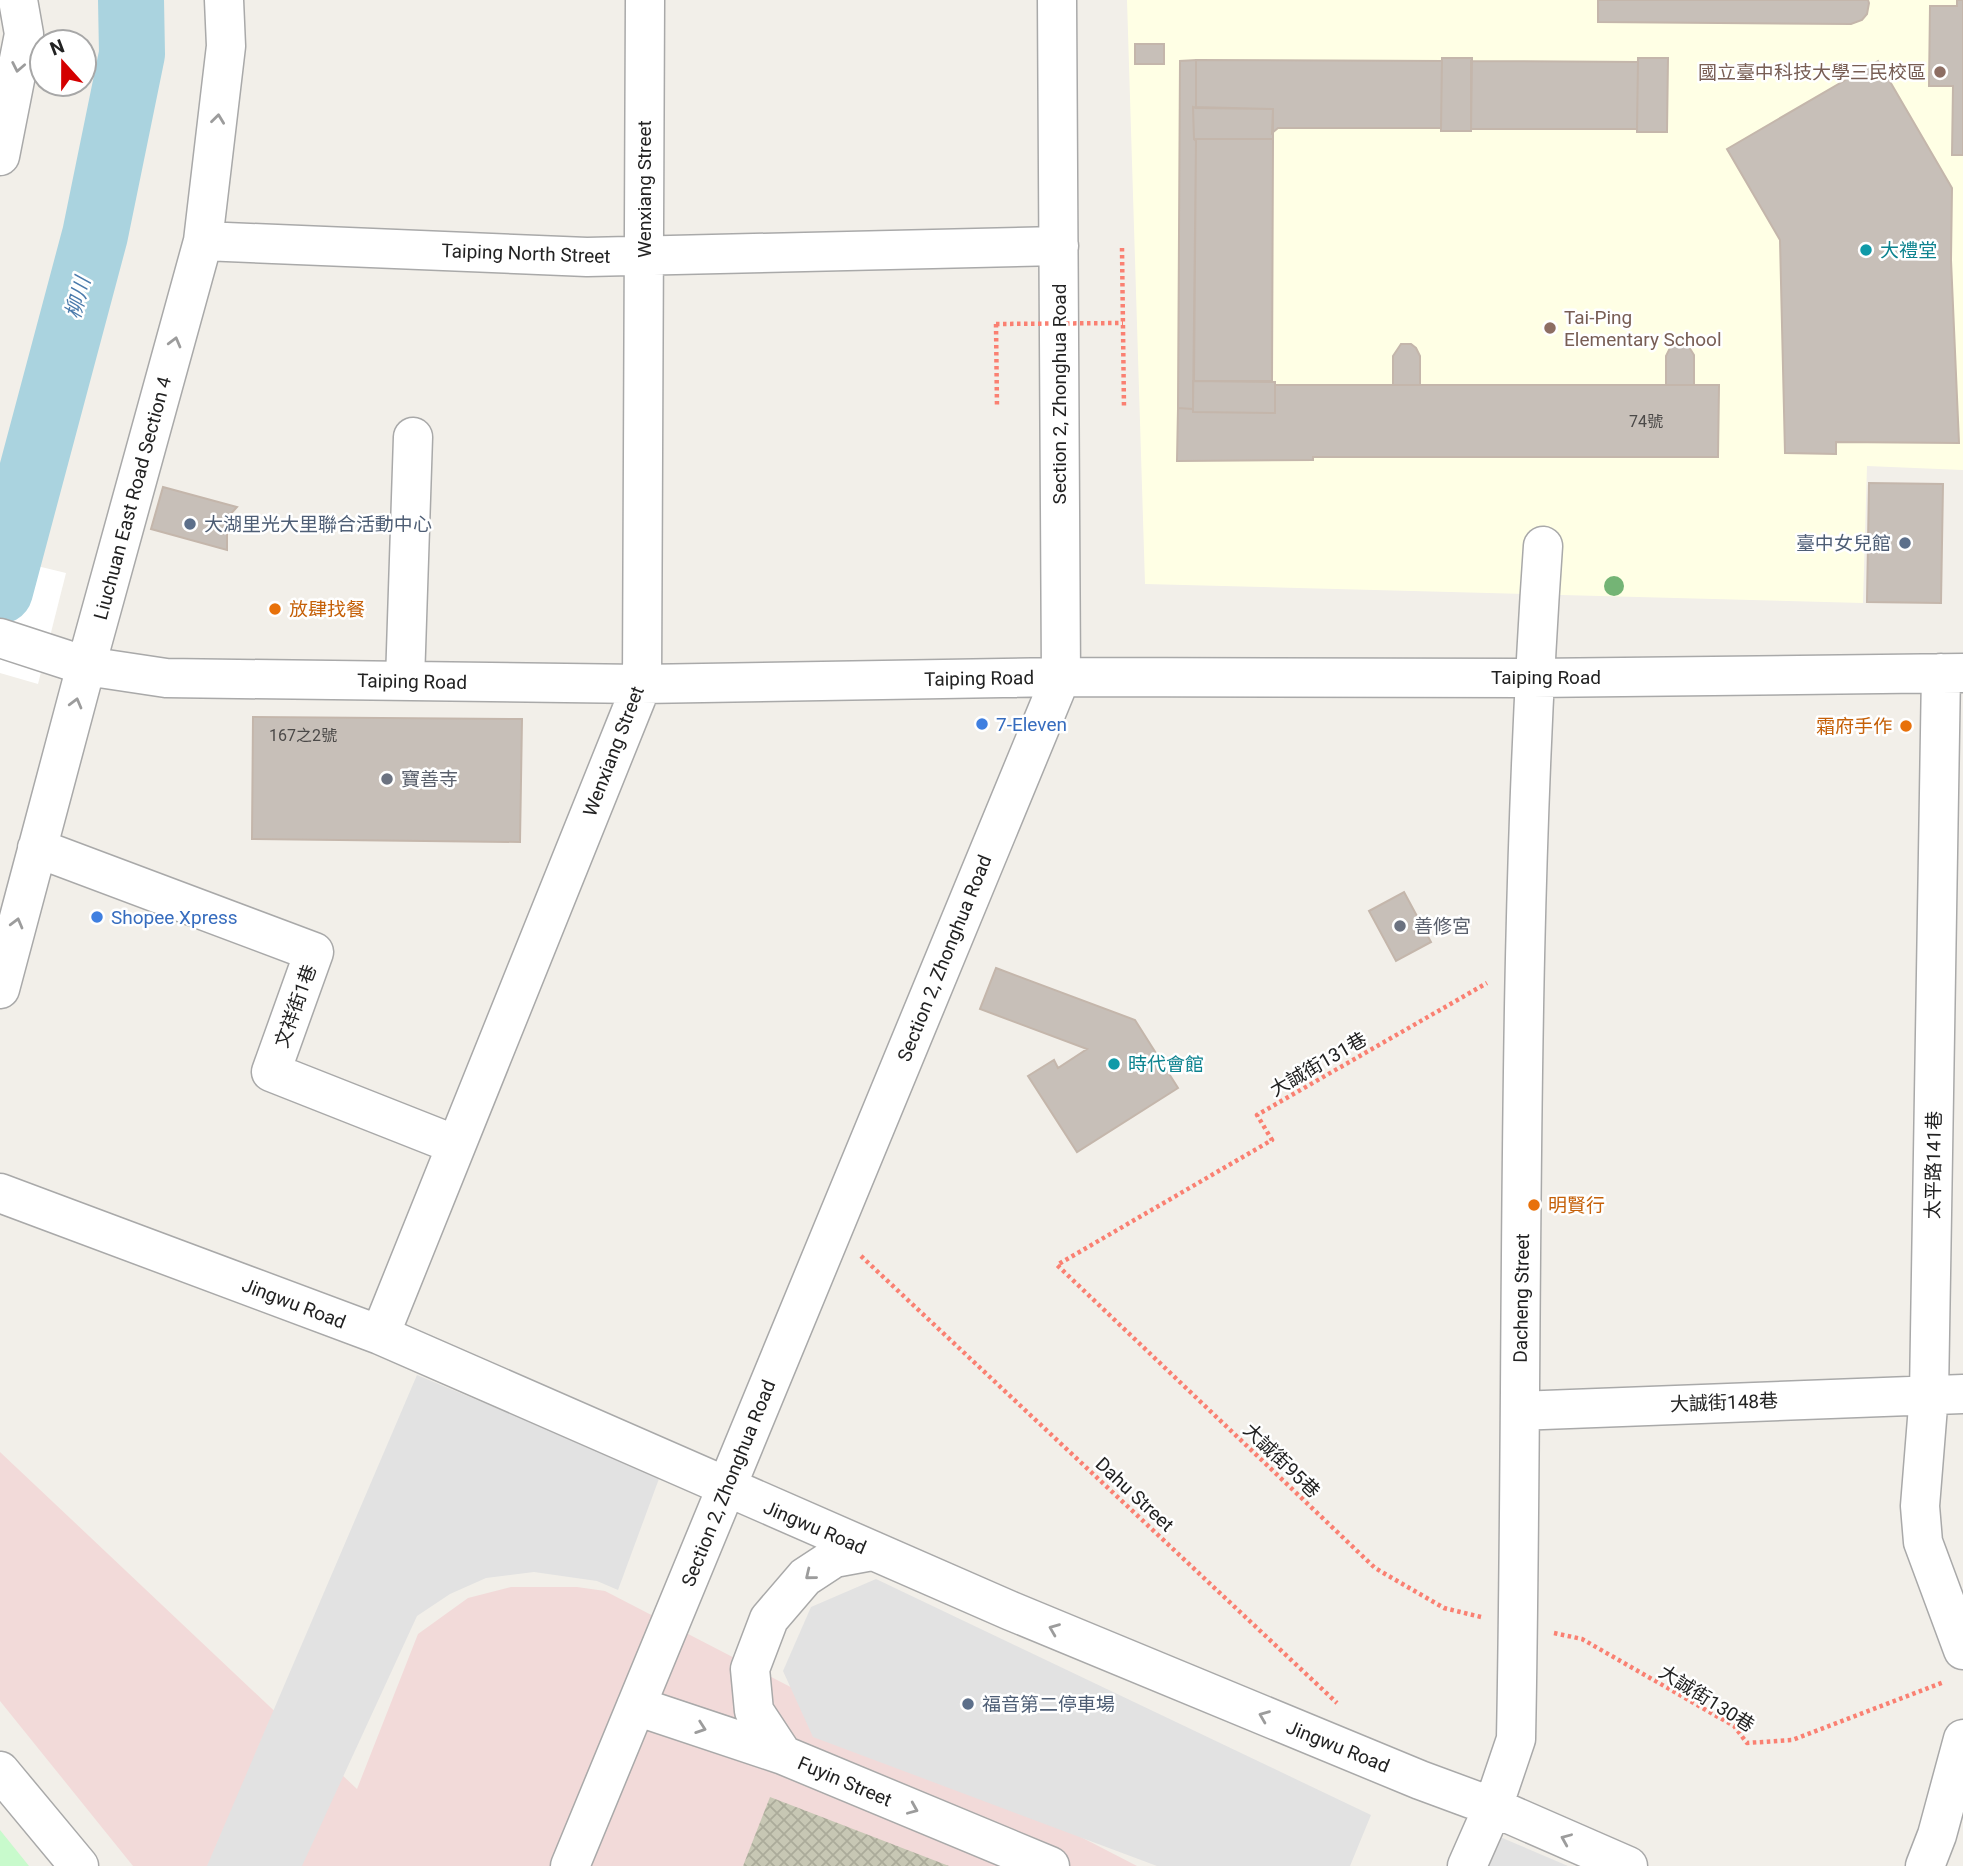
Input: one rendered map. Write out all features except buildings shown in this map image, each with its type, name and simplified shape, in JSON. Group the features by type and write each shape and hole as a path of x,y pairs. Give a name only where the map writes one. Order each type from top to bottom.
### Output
{"street":[{"path":"0,156 24,34 18,0"},
{"name":"Liuchuan East Road Section 4","path":"0,989 203,241 226,46 224,0"},
{"name":"Wenxiang Street","path":"380,1335 642,684 645,0"},
{"name":"Section 2, Zhonghua Road","path":"570,1866 1060,677 1057,0"},
{"name":"Taiping North Street","path":"203,241 587,257 1059,246"},
{"path":"405,681 413,437"},
{"name":"Dacheng Street","path":"1467,1866 1493,1807 1517,1739 1525,962 1533,678 1543,546"},
{"name":"Taiping Road","path":"0,638 86,666 166,678 642,684 1060,677 1533,678 1952,673"},
{"name":"太平路141巷","path":"1952,673 1946,1394 1920,1506 1923,1542 1957,1665"},
{"name":"文祥街1巷","path":"37,848 314,952 271,1072 456,1145"},
{"name":"Jingwu Road","path":"0,1193 380,1335 872,1551 1369,1759 1493,1807 1628,1866"},
{"name":"大誠街148巷","path":"1520,1411 1946,1394"},
{"path":"783,1755 754,1712 750,1669 769,1619 805,1577 834,1558 872,1551"},
{"name":"Fuyin Street","path":"636,1706 783,1755 1035,1863"},
{"path":"1925,1866 1937,1835 1963,1739"},
{"path":"0,1770 79,1866"}],"path":[{"path":"1122,248 1124,408"},
{"path":"997,407 996,324 1123,323"},
{"name":"大誠街131巷","path":"1057,1265 1272,1140 1257,1115 1525,962"},
{"name":"Dahu Street","path":"832,1228 1339,1704"},
{"name":"大誠街95巷","path":"1057,1265 1375,1568 1444,1608 1519,1625"},
{"name":"大誠街130巷","path":"1519,1625 1582,1639 1734,1726 1747,1743 1792,1740 1957,1665"}],"shaded area":[{"name":"Tai-Ping Elementary School","path":"1127,0 1963,0 1963,470 1867,466 1863,603 1145,584"},
{"path":"417,1375 660,1476 618,1590 597,1581 534,1572 486,1578 450,1594 417,1616 302,1866 207,1866"},
{"path":"0,1452 357,1789 418,1634 468,1598 511,1587 577,1587 605,1591 1137,1866 133,1866 0,1701"},
{"name":"福音第二停車場","path":"876,1579 1371,1815 1350,1866 1157,1866 813,1737 783,1671 811,1607"},
{"path":"770,1797 949,1866 743,1866"},
{"path":"1500,1837 1568,1866 1487,1866"}],"green space":[{"path":"0,1830 29,1866 0,1866"}],"pier":[{"path":"0,557 66,573 38,684 0,673"}],"waterway":[{"name":"柳川","path":"0,591 95,235 132,54 131,0"}],"place":[{"name":"國立臺中科技大學三民校區","path":"1940,72"},
{"name":"大禮堂","path":"1866,250"},
{"name":"Tai-Ping Elementary School","path":"1550,328"},
{"name":"大湖里光大里聯合活動中心","path":"190,524"},
{"name":"臺中女兒館","path":"1905,543"},
{"name":"放肆找餐","path":"275,609"},
{"name":"7-Eleven","path":"982,724"},
{"name":"霜府手作","path":"1906,726"},
{"name":"寶善寺","path":"387,779"},
{"name":"Shopee Xpress","path":"97,917"},
{"name":"善修宮","path":"1400,926"},
{"name":"時代會館","path":"1114,1064"},
{"name":"明賢行","path":"1534,1205"},
{"name":"福音第二停車場","path":"968,1704"}]}
